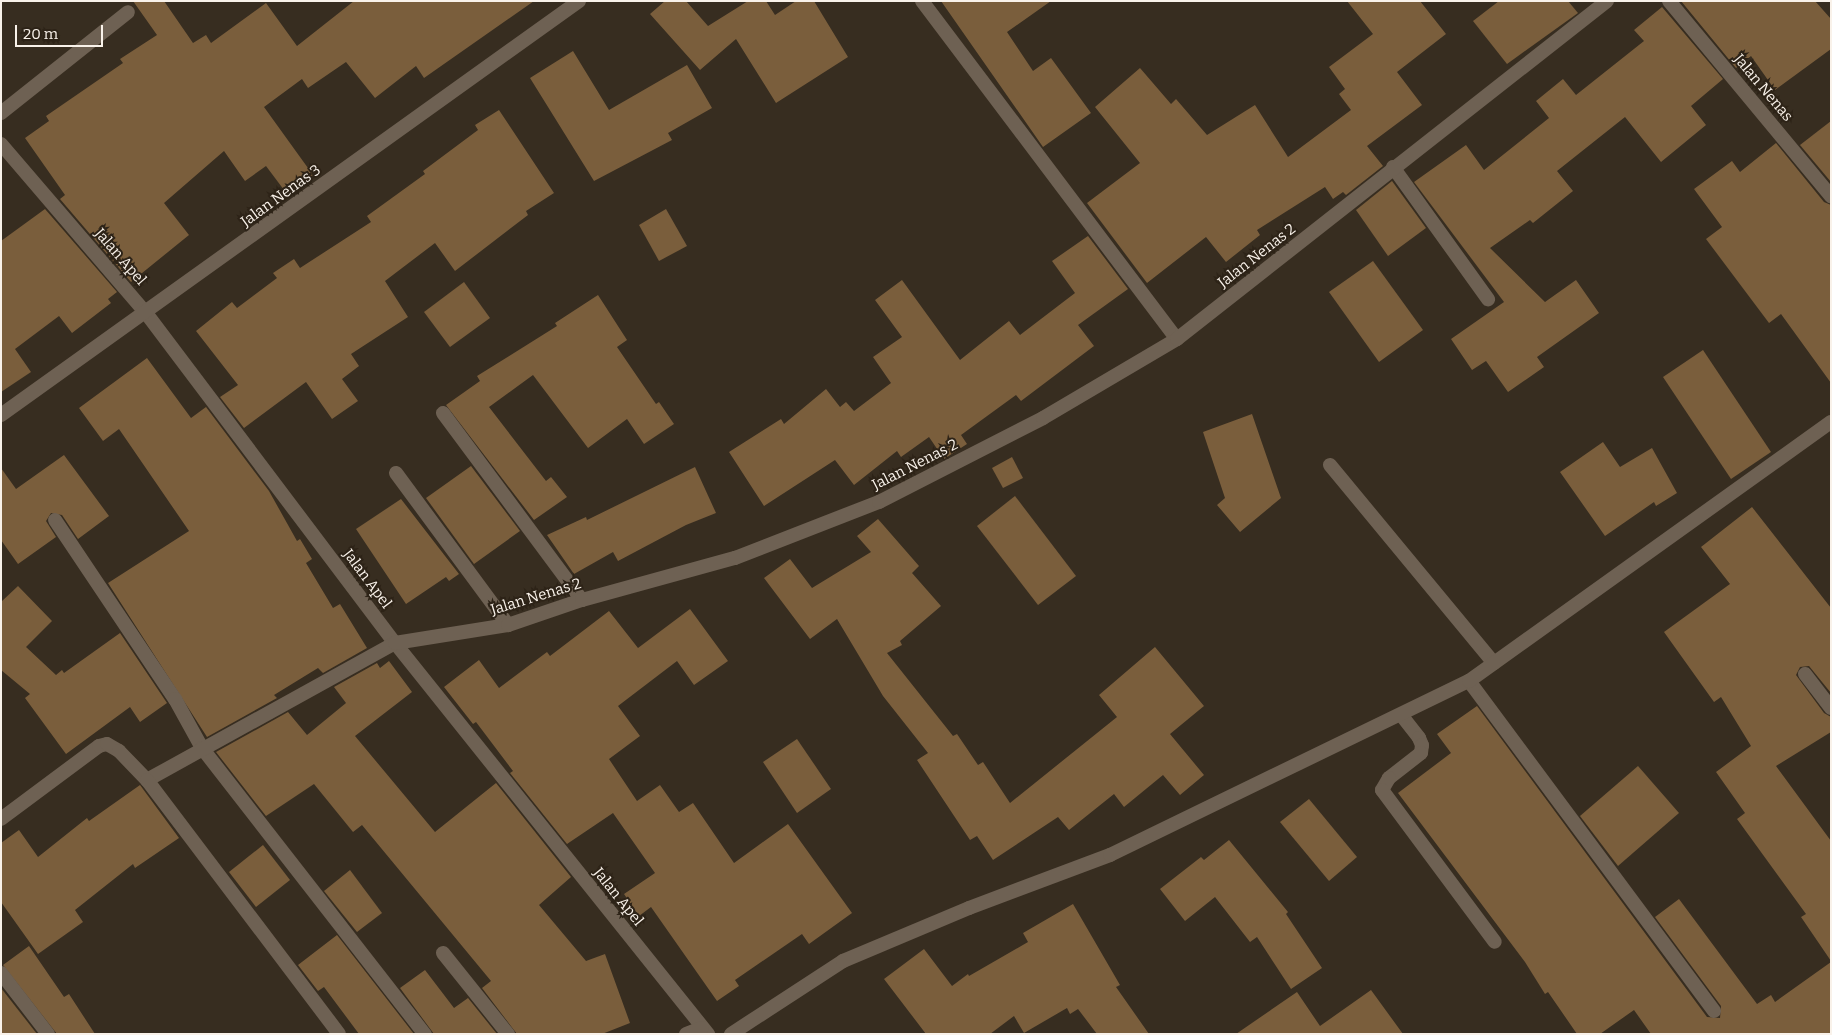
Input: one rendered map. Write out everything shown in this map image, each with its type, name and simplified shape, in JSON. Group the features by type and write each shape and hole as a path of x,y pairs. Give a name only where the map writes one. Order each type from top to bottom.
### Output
{"street":[{"name":"Jalan Nenas 3","path":"1,415 146,313 579,1"},
{"path":"922,1 1177,339"},
{"name":"Jalan Nenas 2","path":"147,780 395,643 508,625 582,600 735,558 879,502 1043,418 1177,339 1393,167 1607,1"},
{"name":"Jalan Nenas","path":"1669,1 1831,196"},
{"path":"1,113 128,12"},
{"name":"Jalan Apel","path":"1,144 146,313 395,643 705,1031"},
{"path":"1393,167 1488,299"},
{"path":"443,413 582,600"},
{"path":"731,1034 843,962 969,908 1110,855 1402,716 1469,681 1831,422"},
{"path":"1330,465 1494,663"},
{"path":"396,473 508,625"},
{"path":"54,520 175,699 202,748 425,1034"},
{"path":"1805,674 1831,708"},
{"path":"1469,681 1714,1011"},
{"path":"1402,716 1419,738 1422,745 1421,753 1389,778 1382,790 1495,942"},
{"path":"1,819 90,752 106,744 119,750 147,780 339,1034"},
{"path":"443,953 508,1034"},
{"path":"1,973 48,1034"},
{"path":"686,1034 705,1031"}],"building":[{"path":"133,1 164,1 193,43 206,35 211,43 266,3 297,46 354,1 534,1 424,78 416,66 375,98 346,62 308,88 302,79 264,107 313,175 287,194 266,166 245,181 224,151 164,203 189,235 131,282 60,199 65,195 25,138 49,121 46,116 123,63 120,59 157,35"},
{"path":"665,1 686,1 708,26 748,1 766,1 775,15 796,1 814,1 848,57 776,103 736,39 700,70 650,14"},
{"path":"941,1 1051,1 1007,32 1033,71 1051,58 1091,113 1043,147"},
{"path":"1347,1 1420,1 1446,34 1397,72 1422,105 1367,146 1383,166 1346,195 1343,192 1333,199 1325,187 1257,230 1260,235 1226,262 1206,237 1147,283 1087,203 1140,163 1095,107 1140,68 1171,104 1176,99 1207,135 1255,105 1288,157 1351,110 1339,94 1345,89 1329,67 1373,34"},
{"path":"1499,1 1568,1 1578,13 1507,64 1473,21"},
{"path":"1681,1 1815,1 1831,19 1831,49 1775,90 1751,56 1736,68"},
{"path":"1662,7 1723,79 1691,106 1706,125 1661,162 1625,117 1557,171 1573,191 1533,223 1530,220 1490,248 1545,302 1576,280 1599,313 1537,357 1544,367 1508,392 1486,361 1472,370 1451,339 1504,302 1414,182 1466,145 1484,170 1549,118 1536,101 1563,79 1576,95 1644,41 1634,30"},
{"path":"573,51 609,110 687,65 712,108 668,133 672,140 594,181 530,78"},
{"path":"499,110 554,193 526,211 528,215 455,271 435,243 385,281 408,317 351,354 359,366 342,379 358,401 332,419 306,382 244,428 220,397 238,385 196,331 232,302 237,308 277,278 273,273 294,259 300,268 371,222 367,216 425,174 423,171 478,130 475,125"},
{"path":"1831,121 1831,182 1800,145"},
{"path":"1776,143 1824,202 1831,205 1831,383 1781,314 1769,323 1706,239 1722,227 1694,189 1732,161 1740,172"},
{"path":"1392,181 1426,228 1388,256 1356,210"},
{"path":"45,209 117,292 108,299 111,303 72,333 59,316 15,349 31,372 1,392 1,241"},
{"path":"666,209 687,246 659,261 639,225"},
{"path":"1088,236 1128,289 1078,325 1094,346 1021,401 1016,395 961,435 967,444 944,459 929,437 901,457 897,451 854,485 835,460 764,506 729,452 781,419 784,424 826,389 840,407 846,402 854,411 891,383 873,357 902,337 875,300 902,280 960,360 1009,321 1020,335 1075,293 1052,261"},
{"path":"1373,261 1423,330 1379,362 1329,292"},
{"path":"464,282 490,318 450,347 424,312"},
{"path":"598,295 627,340 617,347 656,404 659,402 674,424 644,444 627,419 588,448 533,375 489,407 546,481 551,477 567,497 534,520 446,405 480,381 477,376 557,326 555,323"},
{"path":"1703,350 1771,452 1731,479 1663,377"},
{"path":"147,358 191,418 206,407 269,491 297,541 300,539 312,559 306,563 333,608 340,604 367,648 323,673 318,668 274,695 277,698 207,737 108,583 189,531 119,429 103,441 79,408"},
{"path":"1252,414 1281,498 1240,532 1217,505 1225,498 1203,432"},
{"path":"1603,442 1620,467 1652,448 1677,493 1656,506 1654,502 1605,536 1560,472"},
{"path":"64,455 109,516 78,539 62,515 51,513 46,521 56,537 18,564 1,540 1,468 16,489"},
{"path":"1012,457 1023,478 1003,488 992,468"},
{"path":"471,466 520,531 474,564 426,498"},
{"path":"695,467 716,513 686,525 618,561 613,552 574,574 547,535 586,517 587,520"},
{"path":"1015,496 1076,576 1038,605 977,526"},
{"path":"401,499 459,574 449,581 446,577 406,604 356,529"},
{"path":"1752,507 1831,608 1831,693 1809,666 1800,667 1796,675 1824,713 1831,717 1831,732 1776,766 1831,841 1831,961 1801,917 1806,914 1737,819 1745,813 1716,772 1751,746 1721,697 1714,702 1664,632 1730,584 1701,547"},
{"path":"878,519 919,566 912,573 941,606 900,641 902,645 887,653 953,736 957,734 978,765 983,762 1010,803 1117,717 1099,695 1155,647 1204,706 1170,734 1204,775 1180,795 1163,775 1124,807 1114,794 1069,830 1058,817 993,860 977,836 970,840 917,760 928,753 883,696 837,619 810,639 764,578 790,559 812,588 871,552 857,536"},
{"path":"18,586 52,621 26,647 56,675 62,670 64,673 120,633 167,703 140,722 130,707 66,754 25,698 30,694 1,670 1,602"},
{"path":"690,609 728,661 694,685 677,661 618,706 640,736 609,759 637,801 660,785 679,812 693,803 734,863 788,824 852,913 809,944 802,934 735,980 739,986 717,1001 651,907 639,916 624,894 655,873 613,813 567,844 510,773 513,771 476,722 473,724 444,687 479,660 499,688 547,652 550,656 609,611 638,648"},
{"path":"389,661 412,692 355,736 435,832 496,783 571,877 539,905 586,961 605,954 630,1023 602,1034 517,1034 482,988 491,981 362,825 353,832 314,784 266,816 216,752 288,712 307,735 346,703 334,687 377,663 380,668"},
{"path":"1477,706 1707,1017 1720,1018 1721,1006 1655,917 1679,899 1757,1004 1771,995 1775,1002 1831,962 1831,1034 1651,1034 1634,1010 1600,1034 1577,1034 1548,992 1545,994 1525,962 1398,793 1451,753 1437,734"},
{"path":"797,739 831,789 797,813 763,762"},
{"path":"1638,766 1679,813 1618,866 1580,816"},
{"path":"140,785 179,838 135,868 133,864 75,910 83,922 38,954 1,902 1,843 19,830 38,857 87,818 89,821"},
{"path":"1309,799 1357,857 1329,881 1280,822"},
{"path":"1229,840 1288,912 1286,914 1322,968 1291,989 1257,937 1250,942 1215,897 1185,921 1160,889 1201,857 1204,860"},
{"path":"263,845 290,880 256,907 229,872"},
{"path":"350,870 382,913 357,932 324,891"},
{"path":"1073,904 1120,985 1116,987 1149,1034 1097,1034 1078,1009 1070,1014 1067,1008 1024,1033 1014,1016 990,1034 926,1034 884,979 924,949 952,986 968,974 969,976 1028,942 1023,933"},
{"path":"337,935 414,1034 359,1034 324,987 318,991 298,965"},
{"path":"29,946 64,997 69,994 95,1034 57,1034 3,965"},
{"path":"425,970 454,1008 468,998 497,1034 434,1034 400,988"},
{"path":"1,988 37,1034 1,1034"},
{"path":"1371,990 1403,1034 1236,1034 1297,992 1320,1026"}]}
